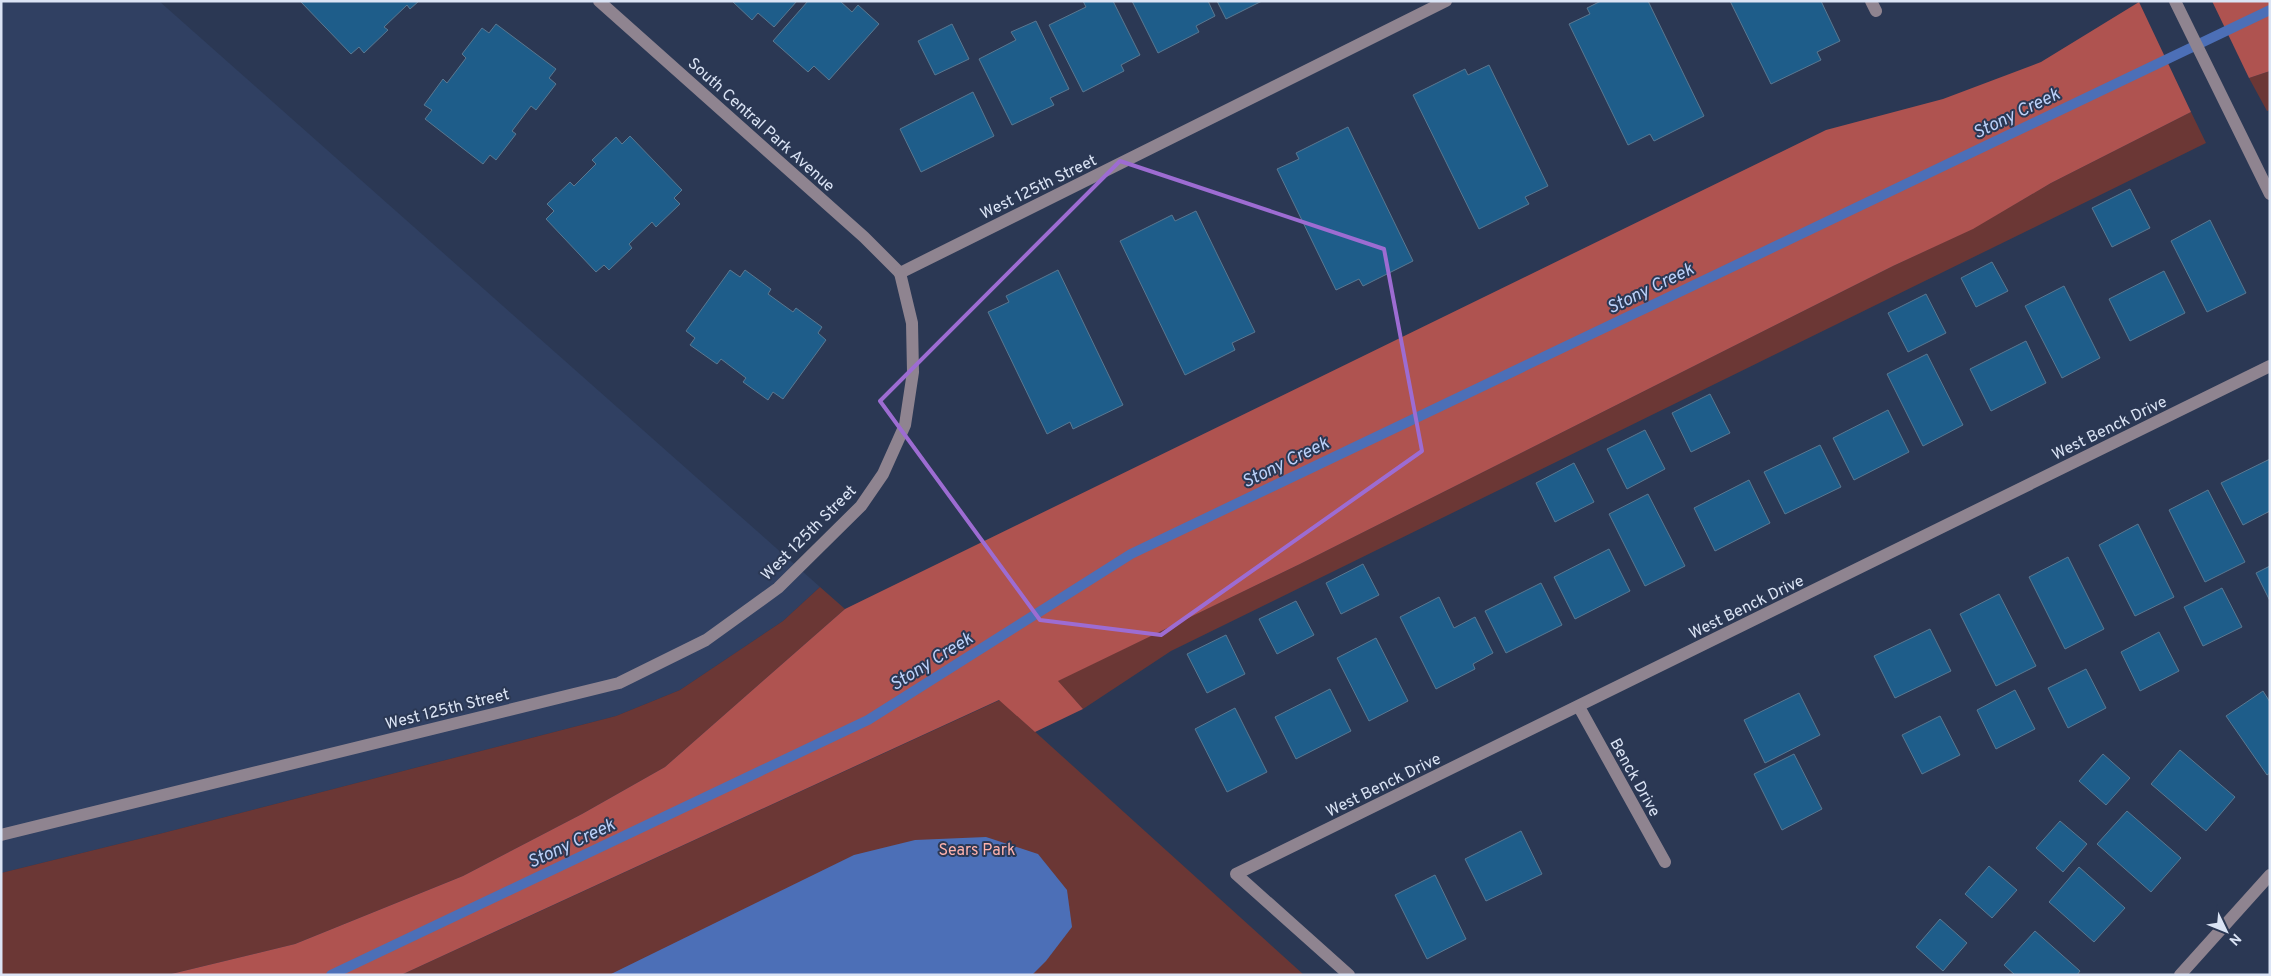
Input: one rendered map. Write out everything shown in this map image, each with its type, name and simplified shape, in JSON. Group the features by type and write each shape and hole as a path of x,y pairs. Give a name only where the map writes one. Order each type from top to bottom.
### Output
{"street":[{"name":"South Central Park Avenue","path":"599,1 864,237 900,273"},
{"name":"West 125th Street","path":"1,834 619,683 706,640 778,588 861,506 883,474 905,425 913,372 912,323 900,273 1446,1"},
{"path":"2175,1 2270,194"},
{"name":"West Benck Drive","path":"1349,975 1236,874 2270,366"},
{"name":"Benck Drive","path":"1579,707 1665,862"},
{"path":"2180,975 2270,875"}],"highlighted area":[{"path":"1120,161 1384,249 1422,451 1161,635 1040,620 880,401"}],"shaded area":[{"path":"1,1 159,1 820,587 783,621 680,690 616,716 1,873"},
{"path":"2212,1 2270,1 2270,71 2249,78"},
{"path":"2139,2 2191,112 2051,183 1973,229 1893,266 1300,564 1058,681 1083,709 1035,732 999,700 401,975 167,975 295,944 463,876 582,814 665,767 845,609 1826,130 1943,99 2041,62"}],"green space":[{"path":"2270,71 2270,110 2267,111 2249,78"},
{"path":"2191,112 2206,143 1171,651 1083,709 1057,681 1300,564 1893,266 1972,229 2051,183"},
{"path":"820,587 845,609 665,767 582,814 463,876 295,944 167,975 1,975 1,873 616,716 680,690 783,621"},
{"name":"Sears Park","path":"1000,700 1304,975 401,975"}],"water":[{"path":"986,837 1038,854 1067,890 1072,927 1046,961 1032,975 609,975 854,855 915,840"}],"building":[{"path":"300,1 419,1 410,9 407,5 384,27 388,30 364,53 359,47 351,54"},
{"path":"732,1 797,1 774,27 758,13 752,20"},
{"path":"808,1 840,1 852,12 858,5 879,24 829,80 814,66 808,72 773,41"},
{"path":"1083,1 1113,1 1140,55 1121,65 1124,71 1083,92 1049,25 1086,7"},
{"path":"1132,1 1208,1 1215,16 1196,26 1199,32 1158,53"},
{"path":"1217,1 1262,1 1226,19"},
{"path":"1601,1 1648,1 1704,116 1654,141 1650,134 1628,145 1569,24 1590,14 1587,8"},
{"path":"1730,1 1821,1 1840,41 1817,52 1821,60 1771,84"},
{"path":"1036,21 1069,89 1050,98 1054,105 1012,125 979,59 1016,40 1011,32"},
{"path":"496,24 556,69 549,78 556,84 536,110 531,106 512,131 516,134 496,160 490,155 483,164 425,119 432,110 424,105 443,79 447,83 466,58 462,54 482,28 489,33"},
{"path":"952,24 969,59 935,75 918,41"},
{"path":"1489,65 1548,186 1525,197 1529,204 1479,229 1413,95 1465,69 1468,75"},
{"path":"973,92 994,136 921,172 900,129"},
{"path":"1348,127 1413,261 1363,286 1359,279 1336,290 1277,169 1299,159 1296,153"},
{"path":"630,136 682,190 674,198 680,204 656,227 652,222 629,244 632,248 609,270 604,265 596,272 546,219 554,211 547,204 570,182 574,186 596,164 592,160 616,137 622,144"},
{"path":"2130,189 2150,228 2112,247 2092,208"},
{"path":"1196,211 1255,332 1232,343 1235,350 1185,375 1120,241 1172,215 1175,221"},
{"path":"2210,220 2246,293 2207,312 2171,241"},
{"path":"1992,262 2008,291 1976,307 1961,278"},
{"path":"730,270 740,277 745,270 771,289 768,294 793,312 796,308 822,327 818,333 826,340 783,399 773,392 768,400 743,382 746,378 721,359 717,364 690,345 695,338 686,331"},
{"path":"1058,270 1123,405 1073,429 1070,422 1047,434 988,312 1009,302 1006,296"},
{"path":"2164,271 2185,313 2130,341 2109,299"},
{"path":"2064,286 2100,358 2062,378 2025,306"},
{"path":"1926,294 1946,333 1908,352 1888,313"},
{"path":"2026,341 2046,383 1991,411 1970,369"},
{"path":"1927,354 1963,425 1923,446 1887,374"},
{"path":"1710,394 1730,433 1691,452 1672,413"},
{"path":"1888,410 1909,452 1854,480 1833,438"},
{"path":"1645,430 1665,469 1627,489 1607,449"},
{"path":"1820,445 1841,487 1785,514 1764,472"},
{"path":"2270,459 2270,511 2243,525 2221,483"},
{"path":"1574,463 1594,502 1555,522 1536,483"},
{"path":"1749,480 1770,523 1715,551 1694,508"},
{"path":"2208,490 2245,562 2205,582 2169,510"},
{"path":"1648,494 1685,566 1645,586 1609,514"},
{"path":"2138,524 2174,597 2135,616 2099,545"},
{"path":"1609,549 1630,591 1575,619 1554,577"},
{"path":"2068,557 2104,629 2065,649 2029,577"},
{"path":"1363,564 1379,595 1341,614 1326,583"},
{"path":"2270,566 2270,601 2256,573"},
{"path":"1541,583 1562,625 1506,653 1485,611"},
{"path":"2222,588 2242,627 2203,646 2184,607"},
{"path":"1999,594 2036,666 1996,686 1960,614"},
{"path":"1439,597 1454,628 1475,617 1493,653 1473,664 1475,669 1436,689 1400,617"},
{"path":"1296,601 1314,635 1277,654 1259,619"},
{"path":"1930,629 1951,671 1895,698 1874,656"},
{"path":"2159,632 2179,671 2140,691 2121,652"},
{"path":"1226,635 1245,674 1207,693 1187,654"},
{"path":"1376,638 1408,701 1369,721 1337,658"},
{"path":"2086,669 2106,708 2068,728 2048,688"},
{"path":"1330,689 1351,731 1296,759 1275,717"},
{"path":"2015,690 2035,729 1996,749 1977,710"},
{"path":"2263,691 2270,702 2270,773 2267,775 2226,716"},
{"path":"1799,693 1820,735 1765,763 1744,720"},
{"path":"1235,708 1267,772 1227,792 1195,729"},
{"path":"1940,716 1960,755 1922,774 1902,735"},
{"path":"2180,750 2235,797 2206,831 2151,784"},
{"path":"1794,754 1822,809 1782,830 1754,774"},
{"path":"2103,754 2130,778 2106,805 2079,781"},
{"path":"2127,811 2181,858 2151,892 2097,844"},
{"path":"2060,821 2087,844 2063,872 2036,848"},
{"path":"1521,831 1542,874 1486,901 1465,859"},
{"path":"1989,866 2017,890 1992,918 1965,894"},
{"path":"2079,867 2125,908 2094,942 2049,902"},
{"path":"1435,875 1466,939 1427,959 1395,895"},
{"path":"1940,919 1967,943 1943,971 1916,947"},
{"path":"2035,931 2080,971 2077,975 2015,975 2004,965"}],"waterway":[{"name":"Stony Creek","path":"331,975 868,720 1131,554 2270,10"}]}
